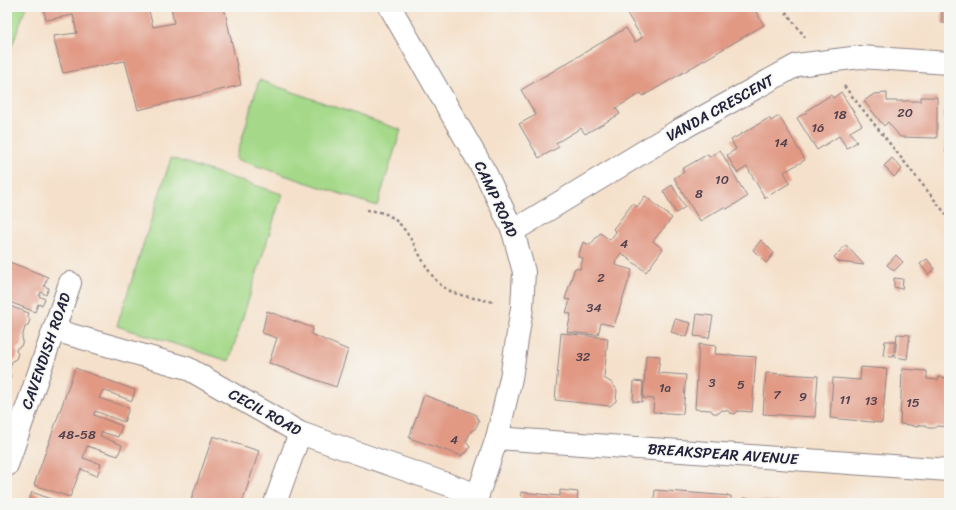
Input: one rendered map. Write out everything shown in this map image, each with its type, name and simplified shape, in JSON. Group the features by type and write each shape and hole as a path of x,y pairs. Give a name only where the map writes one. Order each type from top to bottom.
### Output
{"street":[{"name":"CAMP ROAD","path":"390,7 486,174 513,231 524,272 522,308 512,378 497,438 476,499"},
{"name":"VANDA CRESCENT","path":"513,231 676,132 797,65 860,57 949,63"},
{"name":"CAVENDISH ROAD","path":"7,465 70,283"},
{"name":"CECIL ROAD","path":"54,330 187,368 300,433 476,499"},
{"path":"275,503 300,433"},
{"name":"BREAKSPEAR AVENUE","path":"497,438 949,470"}],"path":[{"path":"782,7 949,218"},
{"path":"367,210 388,216 399,224 411,239 434,279 443,287 473,298 522,308"}],"green space":[{"path":"7,7 26,7 7,60"},
{"path":"259,80 401,130 377,206 236,159"},
{"path":"171,158 282,194 229,361 117,326"}],"building":[{"path":"43,7 148,7 153,27 174,23 171,7 224,7 241,85 138,110 125,61 63,73 53,36 77,33 73,15 46,20"},
{"path":"623,7 753,7 764,25 643,96 641,93 616,108 620,114 585,134 581,128 556,143 559,147 539,158 519,124 536,115 521,90 626,28 635,42 642,38"},
{"path":"942,7 949,7 949,23 942,23"},
{"path":"841,92 862,125 850,132 857,142 847,148 839,136 817,150 797,118 831,95 833,98"},
{"path":"887,93 887,101 921,101 921,97 937,97 937,138 900,137 888,122 884,126 864,101 874,94"},
{"path":"949,108 949,156 946,153 945,109"},
{"path":"779,116 805,160 784,172 790,183 765,198 747,167 737,173 727,155 736,149 731,140 769,118 771,121"},
{"path":"720,150 747,197 725,210 724,207 700,221 674,178 684,172 682,169 708,154 709,157"},
{"path":"892,158 902,169 894,177 884,166"},
{"path":"672,185 685,207 676,213 663,191"},
{"path":"645,196 672,218 653,241 663,249 646,272 621,253 616,260 615,265 632,270 614,326 601,323 598,335 567,332 571,314 566,313 570,300 565,299 575,268 580,269 583,258 578,257 583,242 590,245 600,233 610,240 616,232 613,229 633,203 637,207"},
{"path":"761,240 774,253 766,263 753,250"},
{"path":"846,245 864,265 839,262 834,257"},
{"path":"896,255 903,262 894,271 887,265"},
{"path":"927,259 935,269 928,274 920,264"},
{"path":"7,261 48,277 44,286 49,288 46,295 41,292 39,296 45,299 42,305 38,304 35,312 7,301"},
{"path":"894,278 903,279 902,289 894,287"},
{"path":"7,305 29,313 28,316 30,320 28,325 25,327 21,346 17,348 16,351 18,353 16,359 12,361 9,372 11,376 9,382 7,383"},
{"path":"267,311 313,328 311,334 348,350 336,387 269,363 277,338 262,333"},
{"path":"697,314 713,316 709,338 694,336"},
{"path":"675,319 691,323 687,337 671,332"},
{"path":"561,333 608,338 604,378 612,383 617,390 616,401 610,406 555,400"},
{"path":"897,334 910,335 907,359 895,357"},
{"path":"885,341 895,341 893,357 883,356"},
{"path":"699,344 716,346 715,354 756,357 752,412 738,411 735,414 722,410 719,413 713,413 711,410 695,409"},
{"path":"646,355 660,356 658,373 686,375 683,414 653,412 654,399 643,398"},
{"path":"861,367 887,369 882,423 830,418 833,378 860,380"},
{"path":"75,368 135,390 132,401 103,390 99,398 129,408 124,422 95,411 94,415 122,426 118,437 102,432 100,436 122,445 118,456 87,446 83,458 101,464 97,476 81,469 70,497 34,485"},
{"path":"902,369 927,371 927,379 938,380 939,377 949,378 949,427 937,426 934,428 928,428 926,425 919,425 917,427 900,424"},
{"path":"766,373 818,376 815,417 763,414"},
{"path":"634,381 643,382 642,402 633,401"},
{"path":"424,395 475,414 479,421 475,429 471,431 466,442 470,447 467,452 462,454 462,456 409,438"},
{"path":"213,436 259,451 242,503 190,503"},
{"path":"560,490 578,492 577,503 520,503 521,492 560,496"},
{"path":"655,490 731,496 731,503 654,503"},
{"path":"32,492 61,503 28,503"},
{"path":"743,498 780,502 780,503 742,503"}]}
